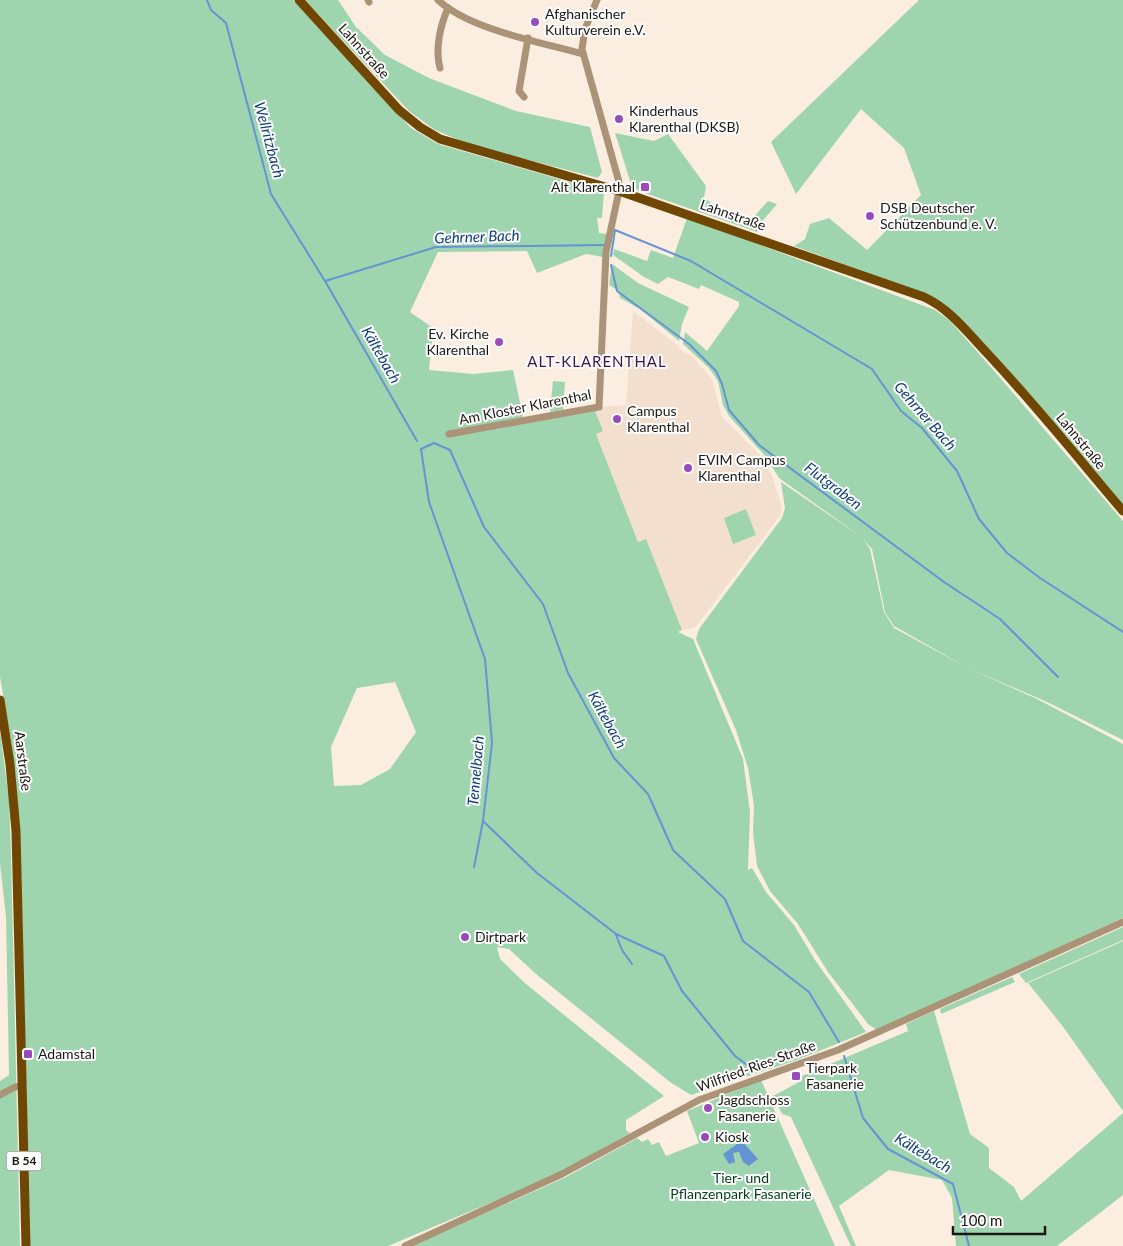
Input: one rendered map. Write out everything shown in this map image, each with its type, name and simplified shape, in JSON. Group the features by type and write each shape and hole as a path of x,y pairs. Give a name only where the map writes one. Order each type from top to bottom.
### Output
{"main road":[{"name":"Lahnstraße","path":"299,0 399,110 427,132 454,144 619,190 905,290 938,304 952,316 1004,372 1123,511"},
{"name":"Aarstraße","path":"0,700 10,764 16,831 26,1246"}],"street":[{"path":"438,0 448,8 476,23 583,54"},
{"path":"597,0 585,29 582,43 583,54 615,164 619,190"},
{"path":"440,68 437,57 443,19 448,8"},
{"path":"524,97 519,91 528,38"},
{"name":"Am Kloster Klarenthal","path":"449,434 599,408 606,252 619,190"},
{"name":"Wilfried-Ries-Straße","path":"405,1246 562,1174 698,1100 838,1050 1123,922"},
{"path":"0,1095 15,1087 22,1086"}],"shaded area":[{"name":"EVIM Campus Klarenthal","path":"633,311 676,344 683,352 692,356 712,379 722,417 763,458 773,478 781,504 782,513 695,628 682,630 646,540 638,542 596,434 595,411 601,407 626,405"}],"green space":[{"path":"0,0 293,0 411,128 438,144 604,192 602,218 597,218 599,233 607,234 603,257 586,254 537,273 527,251 438,252 410,312 433,328 429,370 474,374 513,370 523,417 447,433 467,434 595,411 603,431 596,434 638,542 646,539 682,630 678,632 693,639 743,759 750,812 748,870 752,868 766,892 794,925 815,960 866,1032 797,1060 691,1095 670,1082 536,974 509,949 497,947 500,959 526,984 664,1096 626,1120 626,1130 630,1133 554,1176 388,1246 30,1246 20,830 11,741 0,677","holes":["395,682 416,732 390,769 361,785 334,786 331,747 357,688"]},
{"path":"305,0 338,0 356,27 385,55 429,78 516,111 590,127 602,172 598,178 471,145 435,130 409,111"},
{"path":"919,0 1123,0 1123,505 933,297 794,246 805,239 810,224 829,218 867,250 921,195 904,148 861,109 796,194 771,142"},
{"path":"615,133 654,141 668,134 706,186 704,198 737,219 749,222 768,201 777,204 759,225 757,232 639,191 631,184"},
{"path":"687,218 935,310 950,321 1123,521 1123,740 1047,702 966,667 1037,699 1123,744 1123,918 877,1030 868,1024 828,972 798,924 770,891 757,866 753,833 754,806 748,768 736,730 696,639 699,629 782,518 785,508 781,482 863,538 779,478 766,457 729,416 723,405 718,381 709,368 683,344 685,332 707,351 739,306 739,302 701,285 699,289 668,277 658,284 644,277 613,255 614,249 647,261 651,250 673,258","holes":["863,539 872,549 885,612 894,626 966,667 894,628 884,612 870,549"]},
{"path":"612,264 638,283 689,307 682,324 679,341 640,309 620,298 619,291 609,285"},
{"path":"553,381 565,382 563,410 550,412"},
{"path":"746,509 756,535 733,544 724,518"},
{"path":"0,731 9,800 20,1246 0,1246 0,1081 9,1075 6,916 0,864"},
{"path":"1123,927 1123,940 1026,983 1019,974"},
{"path":"1123,941 1123,1111 1061,1024 1028,983"},
{"path":"1012,977 1015,982 941,1014 940,1009"},
{"path":"934,1011 970,1134 989,1148 989,1168 1014,1187 1021,1201 1123,1113 1123,1195 1057,1246 956,1246 952,1198 942,1180 889,1170 839,1206 856,1246 851,1246 791,1117 782,1114 773,1096 799,1082 802,1076 908,1031 906,1024"},
{"name":"Tier- und Pflanzenpark Fasanerie","path":"761,1080 835,1246 412,1246 566,1177 637,1138 642,1142 648,1139 652,1145 659,1142 666,1156 699,1143 687,1111"}],"water":[{"path":"740,1142 743,1142 758,1159 749,1166 743,1162 739,1152 733,1153 735,1162 729,1164 723,1154"}],"waterway":[{"name":"Wellritzbach","path":"207,0 211,10 226,23 271,194 325,281 417,441"},
{"name":"Gehrner Bach","path":"611,256 615,230 691,261 872,369 901,411 922,428 957,471 979,519 1007,553 1040,578 1123,632"},
{"name":"Gehrner Bach","path":"325,281 436,247 604,245"},
{"name":"Flutgraben","path":"611,265 617,291 689,344 716,371 722,384 729,410 759,445 944,582 1000,619 1058,677"},
{"name":"Tennelbach","path":"754,1070 735,1056 682,991 664,956 616,934 537,873 483,821 492,743 485,659 429,502 421,449 434,443 450,450 484,527 543,604 568,673 614,758 648,794 673,850 725,899 743,941 809,992 839,1042"},
{"path":"474,867 483,821"},
{"path":"616,935 622,950 632,964"},
{"name":"Kältebach","path":"844,1056 863,1118 888,1149 953,1184 969,1246"}],"place":[{"name":"Afghanischer Kulturverein e.V.","path":"535,22"},
{"name":"Kinderhaus Klarenthal (DKSB)","path":"619,119"},
{"name":"Alt Klarenthal","path":"645,187"},
{"name":"DSB Deutscher Schützenbund e. V.","path":"870,216"},
{"name":"Ev. Kirche Klarenthal","path":"499,342"},
{"name":"Campus Klarenthal","path":"617,419"},
{"name":"EVIM Campus Klarenthal","path":"688,468"},
{"name":"Dirtpark","path":"465,937"},
{"name":"Adamstal","path":"28,1054"},
{"name":"Tierpark Fasanerie","path":"796,1076"},
{"name":"Jagdschloss Fasanerie","path":"708,1108"},
{"name":"Kiosk","path":"705,1137"}],"district":[{"name":"ALT-KLARENTHAL","path":"597,362"}]}
